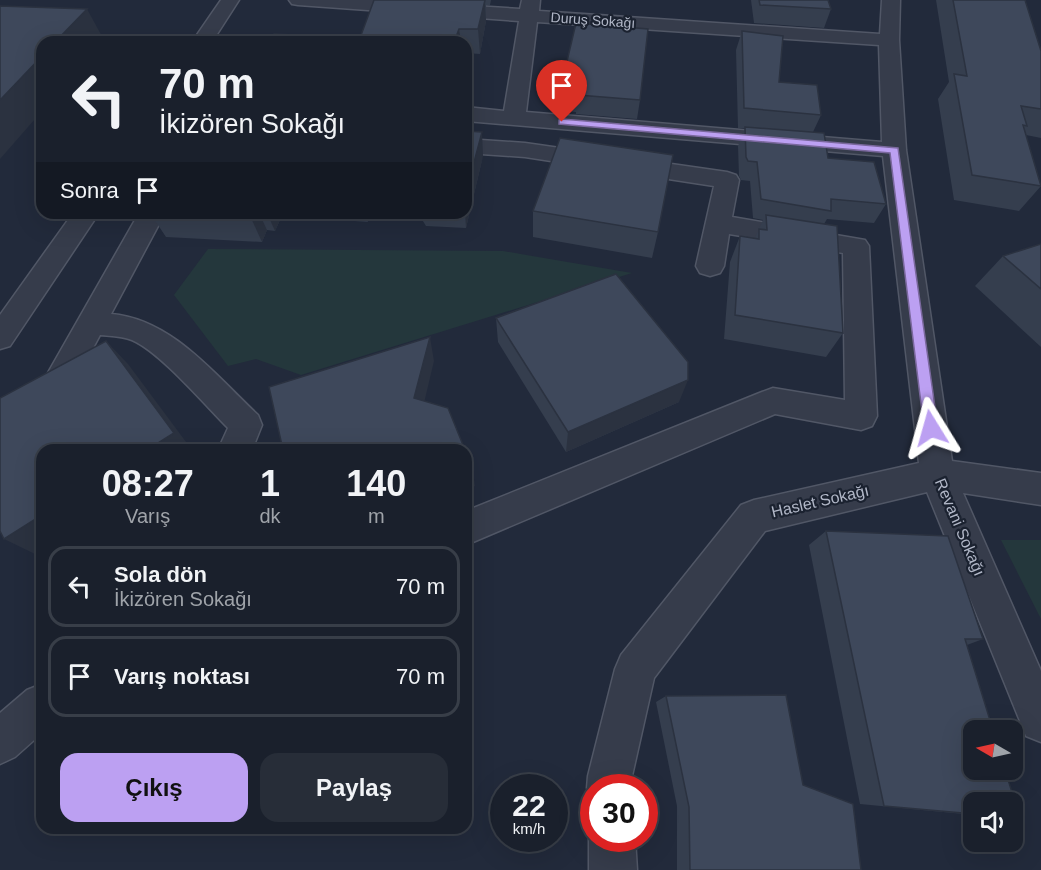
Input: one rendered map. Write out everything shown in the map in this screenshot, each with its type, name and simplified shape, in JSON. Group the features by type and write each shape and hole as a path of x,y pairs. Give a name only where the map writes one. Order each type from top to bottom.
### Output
{"street":[{"path":"206,36 230,0"},
{"name":"Duruş Sokağı","path":"298,0 530,8 889,40"},
{"name":"Revani Sokağı","path":"891,0 889,40 894,150 937,474 1041,721"},
{"path":"514,118 530,8"},
{"path":"472,114 894,150"},
{"path":"472,146 525,150 727,180 710,266"},
{"path":"0,338 82,219"},
{"path":"61,378 149,219"},
{"path":"472,526 773,402 861,416 856,246 719,224"},
{"path":"91,323 123,326 144,333 162,343 246,425 238,444"},
{"name":"Haslet Sokağı","path":"610,774 635,669 754,517 937,474 1041,489"},
{"path":"0,742 36,710"},
{"path":"612,852 612,870"}],"green space":[{"path":"208,249 503,251 632,273 301,375 256,359 228,366 174,295"},
{"path":"1001,540 1041,540 1041,619"}],"building":[{"path":"374,0 485,0 478,29 459,29 456,36 361,36"},
{"path":"759,0 828,0 831,9 760,5"},
{"path":"953,0 1025,0 1041,51 1041,109 1021,106 1027,126 1023,125 1041,186 972,175 954,74 967,76"},
{"path":"0,6 87,9 61,36 36,36 36,62 0,100"},
{"path":"576,23 648,29 640,100 578,95 578,92 560,91"},
{"path":"742,31 783,36 779,82 817,85 821,115 744,108"},
{"path":"274,34 317,36 273,36"},
{"path":"745,127 824,133 828,158 874,162 886,204 831,199 831,211 761,199 757,162 748,161 746,157"},
{"path":"472,131 482,132 472,170"},
{"path":"560,138 673,155 658,232 533,211"},
{"path":"766,215 837,226 843,333 735,315 740,236 759,239 759,229 767,230"},
{"path":"1041,244 1041,289 1003,256"},
{"path":"616,274 688,362 688,380 568,432 496,318"},
{"path":"430,337 414,398 448,408 463,444 282,444 269,387"},
{"path":"106,341 174,433 157,444 36,444 36,519 4,539 0,531 0,398"},
{"path":"826,531 948,536 983,639 965,639 990,720 963,720 963,780 1008,780 1012,792 963,792 963,813 884,806"},
{"path":"786,695 803,785 853,804 861,870 690,870 689,807 666,696"}],"route":[{"path":"562,122 894,150 931,428"}]}
